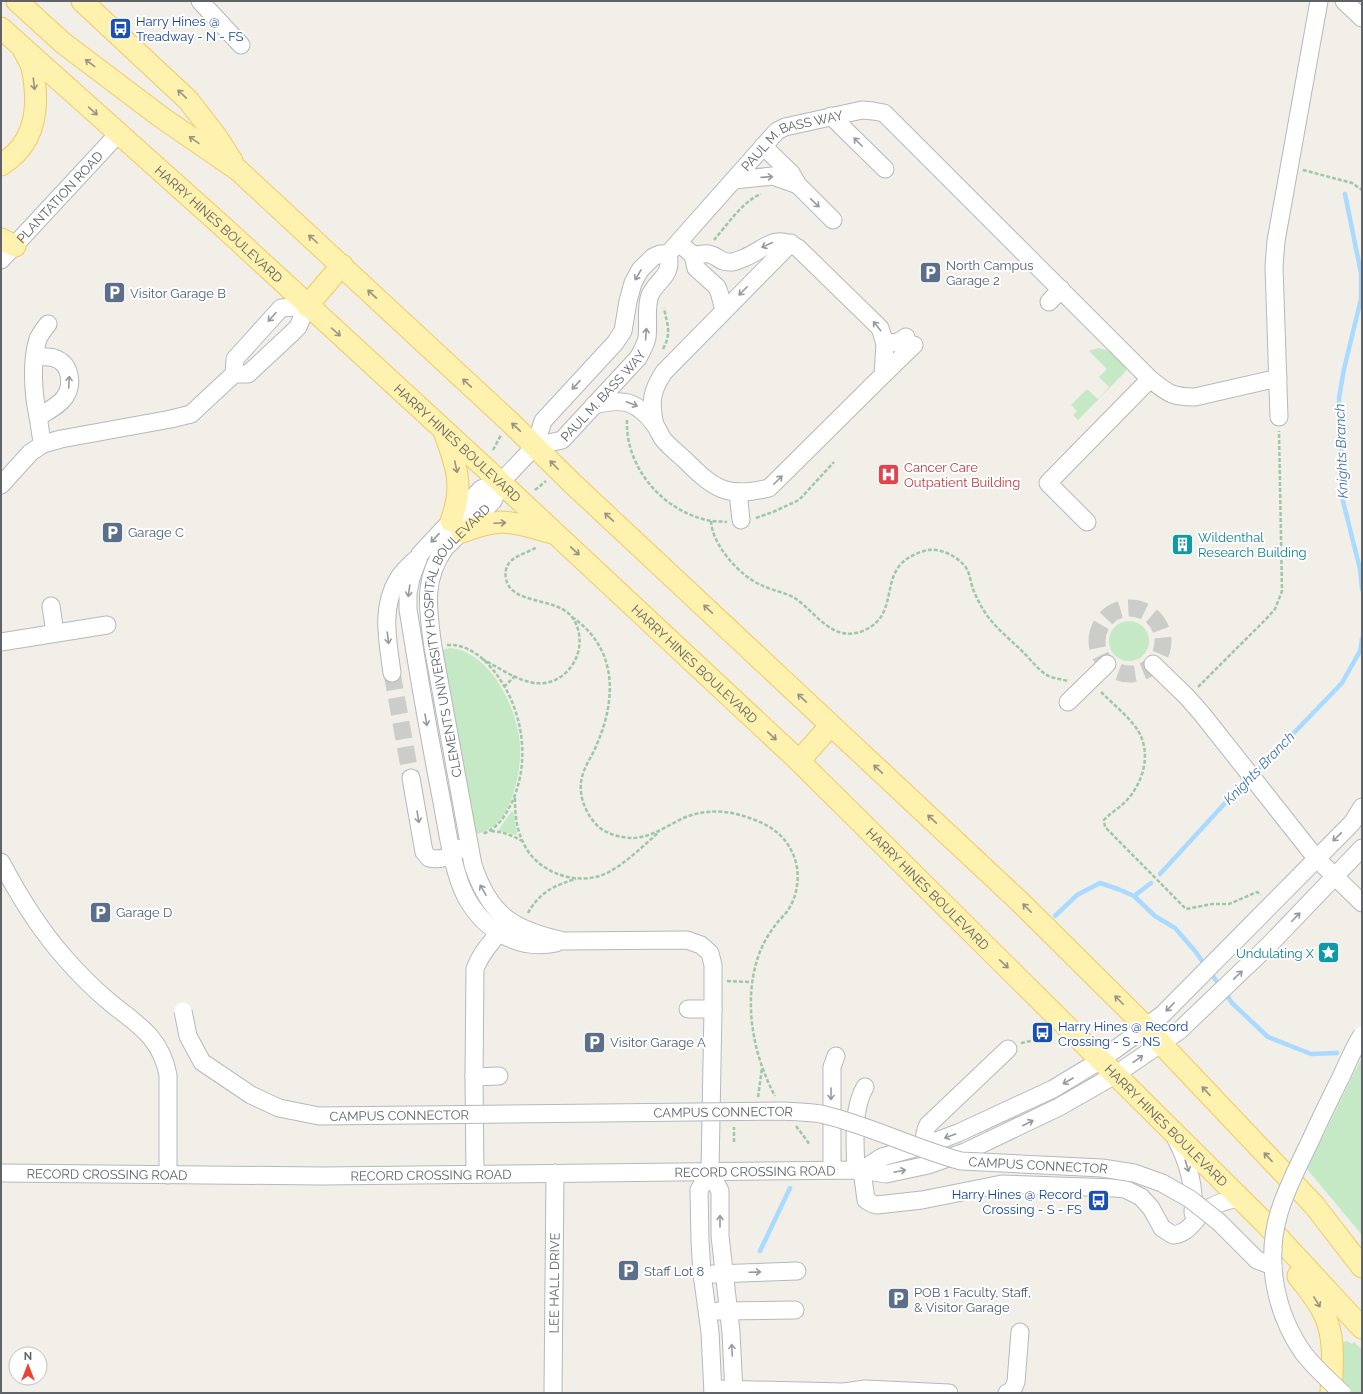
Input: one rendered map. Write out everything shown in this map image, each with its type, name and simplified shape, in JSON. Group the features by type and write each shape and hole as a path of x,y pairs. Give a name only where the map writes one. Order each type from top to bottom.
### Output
{"main road":[{"path":"17,1 69,48 161,117 238,170 342,265 535,446 573,484 1018,900 1161,1043 1314,1205 1362,1252"},
{"path":"82,1 188,100 216,136 238,170"},
{"name":"HARRY HINES BOULEVARD","path":"1,28 220,224 307,306 500,482 549,539 799,761 1265,1223 1362,1328"},
{"path":"1,165 10,160 20,150 28,137 36,110 32,68 22,47"},
{"path":"307,306 342,265"},
{"path":"443,430 456,463 458,481 458,495 455,511 456,526 502,522 524,525 549,539"},
{"path":"799,761 831,725"},
{"path":"1314,1205 1362,1267"},
{"path":"1265,1223 1291,1267 1316,1299 1329,1325 1332,1355 1330,1393"}],"street":[{"path":"200,1 241,45"},
{"path":"1279,417 1274,266 1276,241 1319,1"},
{"path":"1344,1 1362,18"},
{"name":"PAUL M. BASS WAY","path":"535,446 543,421 615,343 623,331 628,301 633,283 640,270 653,257 673,248 763,146 777,131 785,127 862,110 873,110 884,113 1061,289"},
{"path":"831,116 885,169"},
{"name":"PLANTATION ROAD","path":"6,248 118,134"},
{"path":"763,146 791,173 798,185 833,220"},
{"path":"734,180 772,176 798,185"},
{"path":"673,248 693,255 709,254 722,262 734,262 747,257 766,244 776,241 790,243 798,248 880,328 885,344 883,375"},
{"path":"655,425 652,410 652,398 657,383 664,372 790,243"},
{"name":"PAUL M. BASS WAY","path":"535,446 562,440 638,358 644,348 647,337 648,304 651,294 667,273 673,248"},
{"path":"693,255 696,268 717,287 724,310"},
{"path":"1049,302 1061,289 1150,379 1169,394 1182,397 1195,397 1278,378"},
{"path":"1,485 30,453 43,444 191,414 234,374 248,374 298,327 307,306 281,308 235,359 234,374"},
{"path":"43,444 40,435 42,414 35,405 35,357 38,338 48,324"},
{"path":"594,405 609,401 622,401 638,407 655,425 662,438 702,478 715,486 728,491 754,492 769,488 883,375 910,341 885,344"},
{"path":"35,357 53,357 64,363 69,374 70,386 65,397 58,404 42,414"},
{"path":"1087,522 1048,483 1150,379"},
{"path":"500,482 535,446"},
{"name":"CLEMENTS UNIVERSITY HOSPITAL BOULEVARD","path":"500,482 493,501 456,526 420,554 411,578 408,593 408,609 452,855 466,897 476,911 503,927"},
{"path":"738,492 741,520"},
{"name":"CLEMENTS UNIVERSITY HOSPITAL BOULEVARD","path":"456,526 445,548 439,556 430,581 427,601 433,646 473,839 473,865 479,884 503,927"},
{"path":"392,673 387,633 387,603 398,579 420,554"},
{"path":"51,606 55,633"},
{"path":"1,642 107,625"},
{"path":"1068,702 1107,664"},
{"path":"1153,664 1202,714 1316,858 1362,903"},
{"path":"411,778 424,852 429,858 444,858 452,855 473,839"},
{"path":"859,1170 882,1157 926,1145 964,1130 1054,1089 1101,1060 1146,1028 1162,1014 1352,823 1362,807"},
{"name":"RECORD CROSSING ROAD","path":"1,1173 322,1176 859,1170 886,1174 928,1165 965,1152 1059,1107 1115,1075 1179,1031 1268,945 1362,848"},
{"path":"1,862 28,910 64,958 100,986 150,1034 159,1048 166,1063 168,1075 168,1175"},
{"path":"475,1174 474,1077 476,969 479,958 503,927 532,932 545,937 564,941 687,940 702,944 710,953 713,965 710,1172 720,1191 720,1236 729,1310 734,1391"},
{"path":"688,1009 713,1009"},
{"name":"CAMPUS CONNECTOR","path":"183,1011 188,1036 202,1062 251,1095 279,1108 319,1116 784,1110 819,1114 844,1120 939,1155 961,1161 1102,1168 1134,1173 1162,1183 1190,1199 1219,1222 1257,1260 1273,1266"},
{"path":"1342,1393 1315,1367 1296,1342 1289,1328 1278,1299 1273,1266 1275,1230 1285,1196 1321,1117 1362,1035"},
{"path":"926,1145 924,1136 928,1125 1013,1046"},
{"path":"832,1170 832,1067 836,1056"},
{"path":"474,1077 499,1076"},
{"path":"865,1087 858,1101 855,1149 866,1200 873,1204 890,1204 922,1200 1002,1184 1125,1189 1141,1197 1151,1208 1162,1228 1173,1235 1185,1232 1204,1211 1211,1207 1225,1201 1240,1198"},
{"path":"1172,1130 1180,1147 1190,1177 1194,1203 1191,1225"},
{"path":"710,1172 699,1190 702,1274 712,1355 713,1391 844,1392 865,1389 949,1393"},
{"name":"LEE HALL DRIVE","path":"553,1393 555,1173"},
{"path":"702,1274 797,1271"},
{"path":"707,1311 795,1310"},
{"path":"1007,1393 1012,1391 1016,1382 1020,1332"}],"path":[{"path":"1289,166 1352,182 1362,190"},
{"path":"711,243 747,202 762,194"},
{"path":"1187,698 1275,609 1282,591 1279,417"},
{"path":"627,418 628,439 632,455 638,468 646,479 664,499 688,513 711,521 731,522 753,519 799,500 834,462"},
{"path":"493,450 502,433"},
{"path":"535,490 546,481"},
{"path":"711,521 716,538 722,548 732,562 744,573 761,585 791,596 807,608 828,628 843,633 864,630 877,622 885,609 893,574 898,566 908,558 919,552 928,550 937,550 954,557 967,570 978,599 989,619 1046,674"},
{"path":"549,539 532,550 518,555 513,559 508,565 506,579 513,591 521,596 556,606 564,610 583,625 600,646 609,672 611,686 610,699 603,728 585,768 581,784 582,800 589,815 600,827 614,836 630,839 647,837 686,817 699,814 719,811 740,814 765,824 781,836 792,852 798,871 797,890 789,909 776,924 765,941 758,957 752,982 750,1013 753,1029 762,1068 776,1098"},
{"path":"482,659 515,676 535,683 554,681 560,678 574,664 580,647 577,628 572,617"},
{"path":"440,645 454,644 463,646 474,652 482,659 490,667 504,687 517,716 522,746 522,761 515,795 500,823 491,831 473,839"},
{"path":"504,687 515,676"},
{"path":"1098,689 1136,728 1142,743 1145,762 1140,779 1126,801 1104,820 1104,827 1186,909 1212,904 1228,904 1257,892 1262,896"},
{"path":"515,795 517,824 522,841 534,859 546,869 563,876 578,879"},
{"path":"526,917 535,902 549,890 561,883 607,873 624,863 662,830"},
{"path":"491,831 502,832 522,841"},
{"path":"713,981 752,982"},
{"path":"1013,1046 1036,1040 1048,1031"},
{"path":"794,1124 809,1145"}],"green space":[{"path":"1098,348 1111,351 1126,367 1126,371 1078,420 1073,415 1077,411 1071,405 1087,389 1098,399 1109,387 1099,377 1107,369 1089,351"},
{"path":"1133,621 1140,624 1146,630 1149,641 1148,649 1140,658 1133,661 1125,661 1118,658 1110,649 1109,637 1112,630 1121,622"},
{"path":"451,648 466,652 479,660 500,685 514,716 520,746 518,775 514,791 505,814 489,829 482,833 473,835 440,650"},
{"path":"512,811 514,813 516,835 499,831"},
{"path":"1362,1057 1362,1235 1307,1169"},
{"path":"1347,1341 1352,1344 1354,1342 1362,1350 1362,1393 1340,1393 1342,1345"}],"waterway":[{"name":"Knights Branch","path":"1345,194 1361,273 1361,299 1344,369 1339,398 1343,501 1360,569 1362,589"},
{"name":"Knights Branch","path":"1160,874 1238,789 1342,683 1360,651 1362,639"},
{"name":"Knights Branch","path":"1055,916 1077,895 1100,883 1134,896 1151,883"},
{"path":"1134,896 1155,916 1175,928 1195,951 1220,986"},
{"path":"1225,992 1232,1003 1268,1037 1311,1054 1337,1053"},
{"name":"Knights Branch","path":"760,1251 790,1188"}],"tunnel":[{"path":"1130,608 1142,611 1153,618 1160,629 1163,641 1160,653 1153,664 1142,671 1130,674 1118,671 1107,664 1100,653 1097,641 1100,629 1107,618 1118,611 1130,608"},
{"path":"392,673 411,778"}],"place":[{"name":"Harry Hines @ Treadway - N - FS","path":"121,28"},
{"name":"North Campus Garage 2","path":"930,272"},
{"name":"Visitor Garage B","path":"115,293"},
{"name":"Cancer Care Outpatient Building","path":"889,474"},
{"name":"Garage C","path":"113,532"},
{"name":"Wildenthal Research Building","path":"1183,544"},
{"name":"Garage D","path":"100,912"},
{"name":"Undulating X","path":"1329,953"},
{"name":"Harry Hines @ Record Crossing - S - NS","path":"1043,1033"},
{"name":"Visitor Garage A","path":"594,1042"},
{"name":"Harry Hines @ Record Crossing - S - FS","path":"1098,1201"},
{"name":"Staff Lot 8","path":"628,1271"},
{"name":"POB 1 Faculty, Staff, & Visitor Garage","path":"899,1299"}]}
